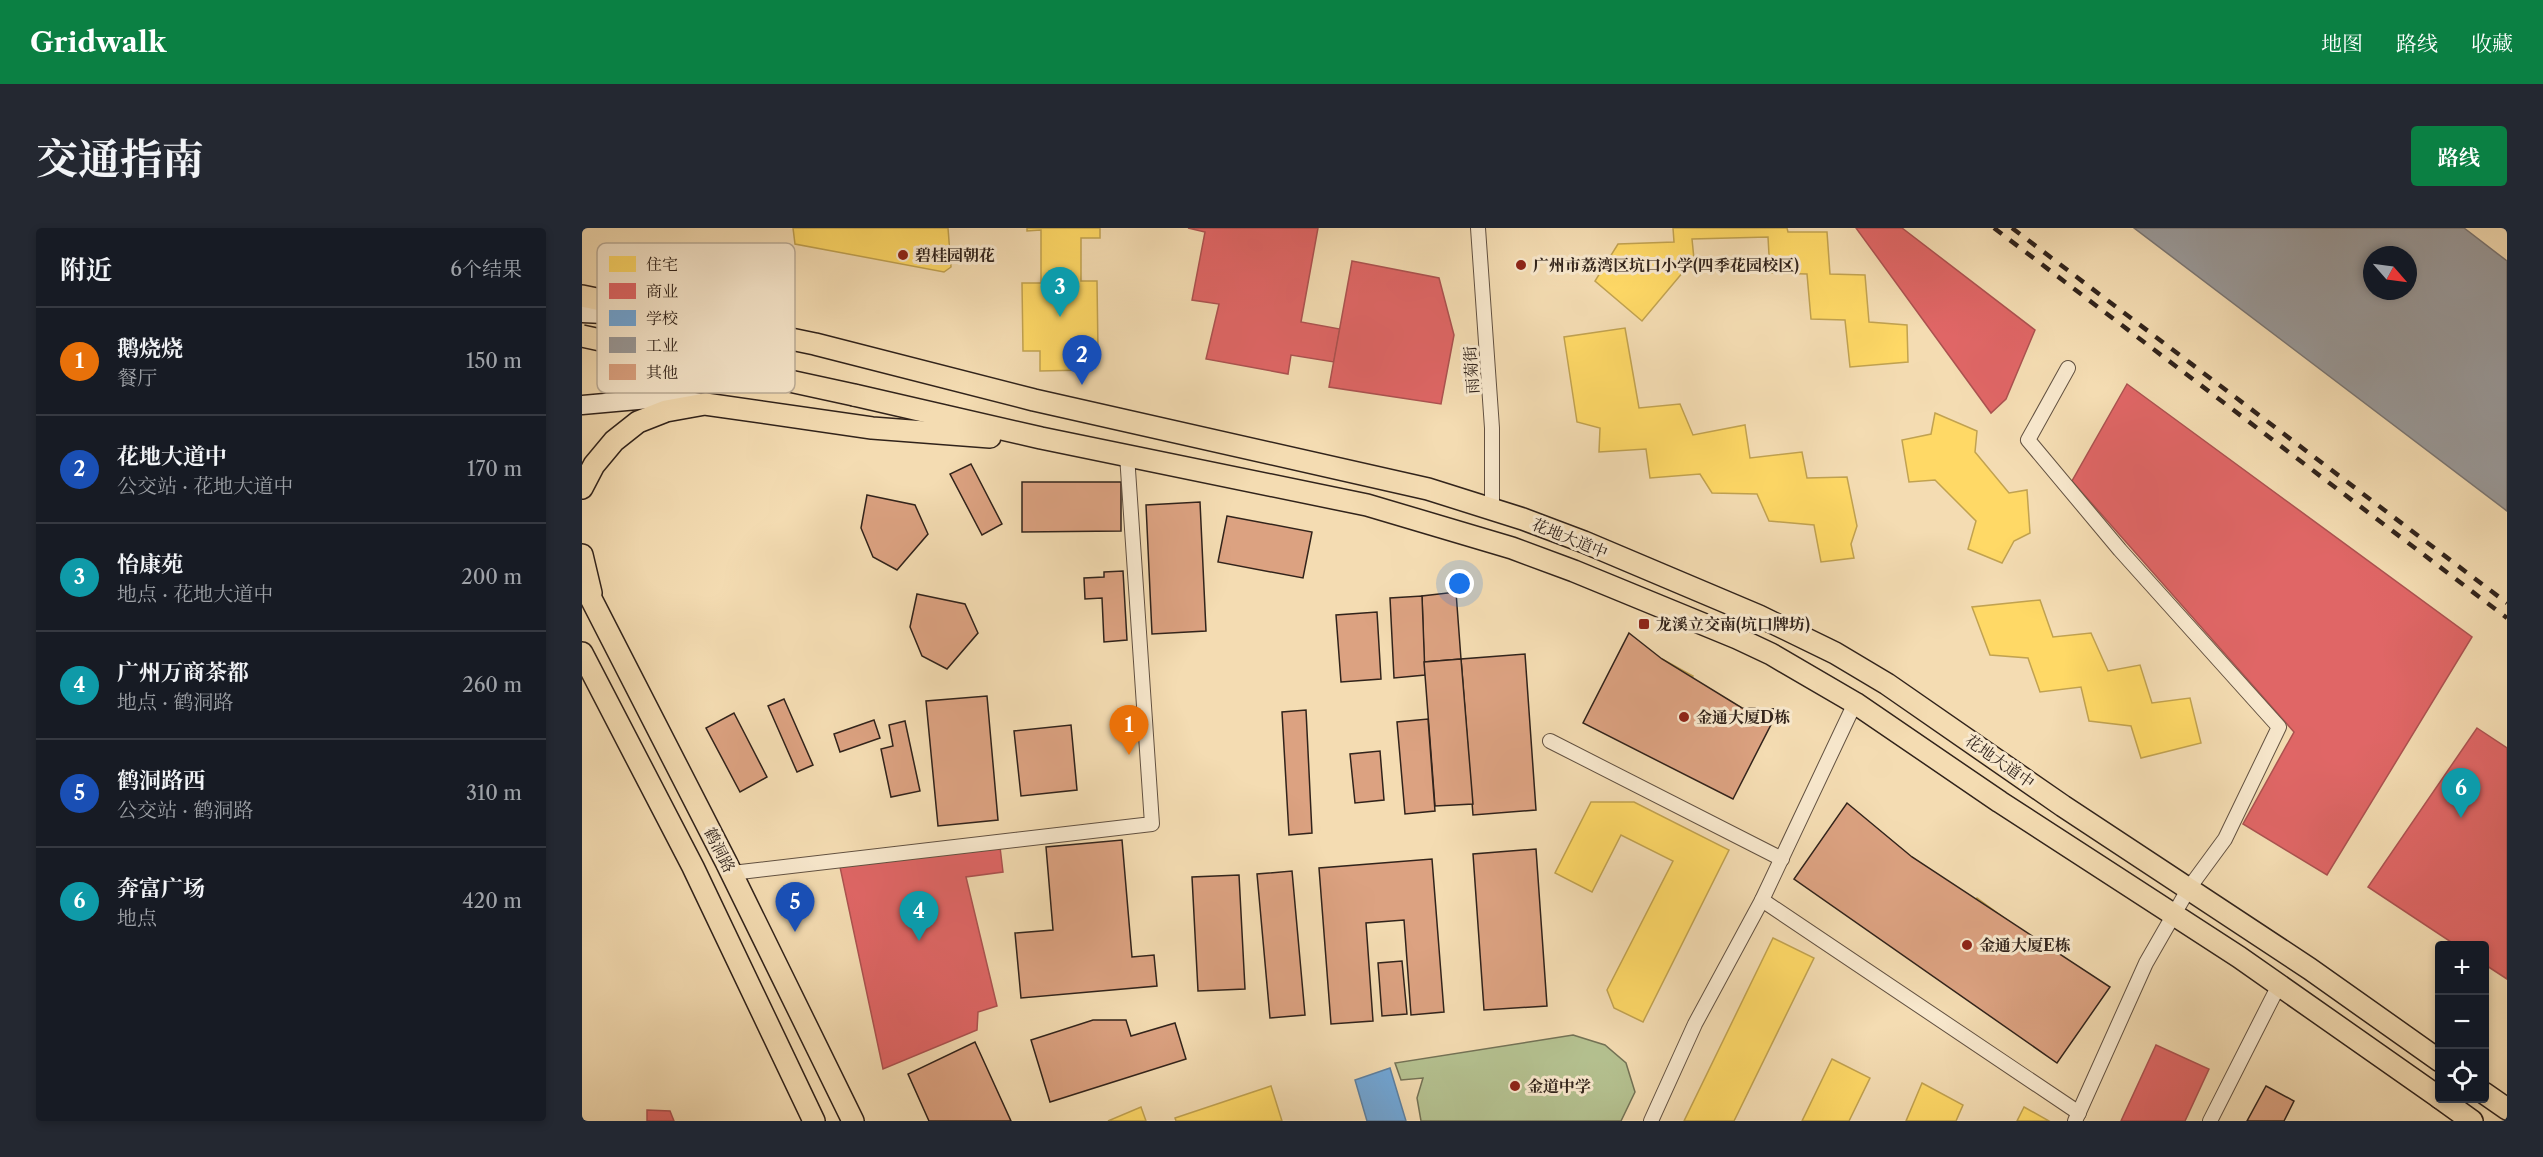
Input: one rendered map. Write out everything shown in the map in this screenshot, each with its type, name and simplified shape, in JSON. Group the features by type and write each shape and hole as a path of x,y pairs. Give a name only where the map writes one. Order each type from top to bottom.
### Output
{"main road":[{"name":"花地大道中","path":"582,296 597,299"},
{"name":"花地大道中","path":"582,336 597,339"},
{"name":"花地大道中","path":"795,340 1034,400 1428,489 1584,542 1749,611 1835,653 1887,684 2063,806 2310,969 2435,1058"},
{"name":"花地大道中","path":"795,382 1062,442 1367,505 1512,548 1737,638 1771,654 1855,703 2000,802 2279,985 2435,1094"},
{"path":"582,488 594,465 614,441 638,422 666,411 705,404 872,428 1062,442"},
{"name":"鹤洞路","path":"582,555 587,589 732,873 853,1121"},
{"name":"鹤洞路","path":"582,654 693,867 814,1121"},
{"path":"2489,1096 2507,1109"},
{"name":"花地大道中","path":"2447,1103 2472,1121"}],"street":[{"name":"雨菊街","path":"1478,228 1492,428 1492,509"},
{"path":"582,313 597,314"},
{"path":"1762,900 2077,1117 2146,963 2172,914 2225,839 2279,727 2121,550 2028,440 2068,368"},
{"path":"582,405 671,397 705,404"},
{"path":"732,873 1152,824 1127,455"},
{"path":"1651,1121 1695,1024 1762,900 1855,703"},
{"path":"1550,741 1782,859"},
{"path":"2210,1121 2279,985"}],"green space":[{"name":"金道中学","path":"1573,1035 1605,1045 1626,1063 1635,1092 1621,1121 1421,1121 1417,1098 1423,1078 1401,1080 1395,1063"}],"building: 住宅":[{"name":"碧桂园朝花","path":"793,228 948,228 951,267 944,272 795,243"},
{"path":"1027,228 1100,228 1100,238 1081,238 1081,281 1097,281 1098,352 1086,352 1086,370 1040,371 1040,351 1023,351 1022,283 1041,283 1041,230 1027,231"},
{"path":"1673,228 1787,228 1788,232 1827,232 1830,274 1865,275 1869,322 1907,325 1908,362 1850,367 1845,320 1811,319 1807,274 1770,273 1768,237 1692,239 1694,259 1642,321 1595,281 1618,244 1674,242"},
{"path":"1625,328 1639,408 1680,404 1693,435 1745,425 1750,458 1802,452 1807,478 1847,477 1857,526 1851,544 1854,558 1821,562 1814,525 1769,521 1757,494 1712,493 1700,474 1650,478 1646,449 1599,452 1600,428 1577,422 1564,337"},
{"path":"1935,413 1977,431 1975,452 2009,493 2027,490 2030,533 2014,541 2002,563 1968,549 1976,521 1935,480 1909,482 1902,440 1931,434"},
{"path":"2040,600 2053,637 2091,633 2108,671 2140,665 2152,703 2190,698 2201,743 2141,758 2131,726 2089,721 2081,687 2040,692 2028,658 1990,655 1972,607"},
{"name":"金通大厦D栋","path":"1662,659 1693,676 1681,698 1704,711 1714,692 1742,708 1733,724 1753,735 1737,764 1718,753 1706,774 1675,757 1687,736 1665,724 1652,747 1623,731 1635,710 1612,697 1630,663 1653,675"},
{"path":"1591,802 1634,802 1729,850 1643,1022 1614,1008 1607,990 1673,861 1621,835 1592,892 1555,873"},
{"name":"金通大厦E栋","path":"1874,855 1899,874 1912,857 1949,884 1939,899 1963,917 1977,898 2015,926 1997,950 2018,965 2032,947 2073,977 2060,994 2074,1005 2051,1037 2037,1026 2028,1038 1986,1008 2000,988 1978,972 1965,989 1923,958 1938,937 1916,921 1900,943 1859,913 1873,895 1854,881"},
{"path":"1773,938 1814,958 1734,1121 1684,1121"},
{"path":"1832,1059 1870,1078 1849,1121 1802,1121"},
{"path":"1922,1083 1963,1105 1956,1121 1906,1121"},
{"path":"1271,1086 1282,1121 1176,1121 1175,1118"},
{"path":"1141,1107 1146,1121 1108,1121"},
{"path":"2024,1107 2049,1121 2017,1121"}],"building: 商业":[{"path":"1188,228 1318,228 1301,322 1340,329 1334,362 1291,355 1288,374 1206,359 1219,304 1192,300 1205,232"},
{"path":"1856,228 1902,228 2035,330 2006,399 1991,413"},
{"path":"1352,261 1439,278 1454,335 1441,404 1329,387"},
{"path":"2127,384 2472,637 2327,875 2243,824 2294,732 2072,481"},
{"path":"2477,728 2507,748 2507,979 2489,967 2489,941 2449,941 2368,887"},
{"path":"1000,847 1003,872 966,877 997,1006 978,1012 977,1030 883,1069 840,867"},
{"path":"2156,1045 2209,1069 2185,1121 2121,1121"},
{"path":"647,1110 670,1111 674,1121 647,1121"}],"building: 学校":[{"path":"1390,1068 1406,1121 1367,1121 1355,1080"}],"building: 工业":[{"path":"2134,228 2464,228 2507,261 2507,511"}],"building: 其他":[{"path":"971,464 1002,524 982,535 950,474"},
{"path":"1022,482 1121,482 1121,531 1022,532"},
{"path":"867,495 915,505 928,534 897,570 873,557 861,528"},
{"path":"1200,502 1206,631 1152,634 1146,505"},
{"path":"1227,516 1312,532 1303,578 1218,562"},
{"path":"1123,571 1127,640 1104,642 1102,598 1085,599 1084,578 1104,577 1104,572"},
{"path":"1456,592 1461,659 1424,662 1422,596"},
{"path":"917,594 965,604 978,633 947,669 922,656 910,627"},
{"path":"1422,596 1425,675 1394,678 1390,598"},
{"path":"1377,612 1381,679 1341,682 1336,615"},
{"path":"1629,633 1662,659 1742,708 1779,709 1733,799 1583,723"},
{"path":"1525,654 1536,810 1473,815 1461,659"},
{"path":"1461,659 1473,804 1435,806 1424,662"},
{"path":"987,696 998,820 938,826 926,701"},
{"path":"784,699 813,765 797,772 768,706"},
{"path":"1306,710 1312,833 1289,835 1282,712"},
{"path":"734,713 767,777 740,792 706,728"},
{"path":"1428,719 1435,811 1405,814 1397,722"},
{"path":"874,720 880,738 840,752 834,734"},
{"path":"905,721 920,791 891,797 881,749 893,746 889,725"},
{"path":"1071,725 1077,790 1021,796 1014,731"},
{"path":"1380,751 1384,800 1355,803 1350,754"},
{"path":"1847,803 1912,857 2110,987 2057,1063 1794,879"},
{"path":"1122,840 1132,957 1154,955 1157,986 1021,998 1015,933 1053,930 1046,847"},
{"path":"1536,849 1547,1006 1484,1010 1473,854"},
{"path":"1432,859 1444,1012 1411,1015 1404,920 1366,923 1373,1021 1331,1024 1319,868"},
{"path":"1292,871 1305,1015 1270,1018 1257,874"},
{"path":"1239,875 1245,989 1198,991 1192,877"},
{"path":"1402,961 1407,1014 1382,1016 1378,963"},
{"path":"1093,1020 1126,1020 1131,1036 1175,1023 1186,1059 1050,1102 1031,1040"},
{"path":"975,1042 1011,1121 929,1121 908,1074"},
{"path":"2266,1086 2294,1101 2284,1121 2247,1121"}],"railway":[{"path":"1994,228 2507,618"},
{"path":"2012,228 2507,603"}],"place":[{"name":"碧桂园朝花","path":"903,255"},
{"name":"广州市荔湾区坑口小学(四季花园校区)","path":"1521,265"},
{"name":"怡康苑","path":"1060,317"},
{"name":"花地大道中","path":"1082,385"},
{"name":"龙溪立交南(坑口牌坊)","path":"1644,624"},
{"name":"金通大厦D栋","path":"1684,717"},
{"name":"鹅烧烧","path":"1129,755"},
{"name":"奔富广场","path":"2461,818"},
{"name":"鹤洞路西","path":"795,932"},
{"name":"广州万商茶都","path":"919,941"},
{"name":"金通大厦E栋","path":"1967,945"},
{"name":"金道中学","path":"1515,1086"}]}
